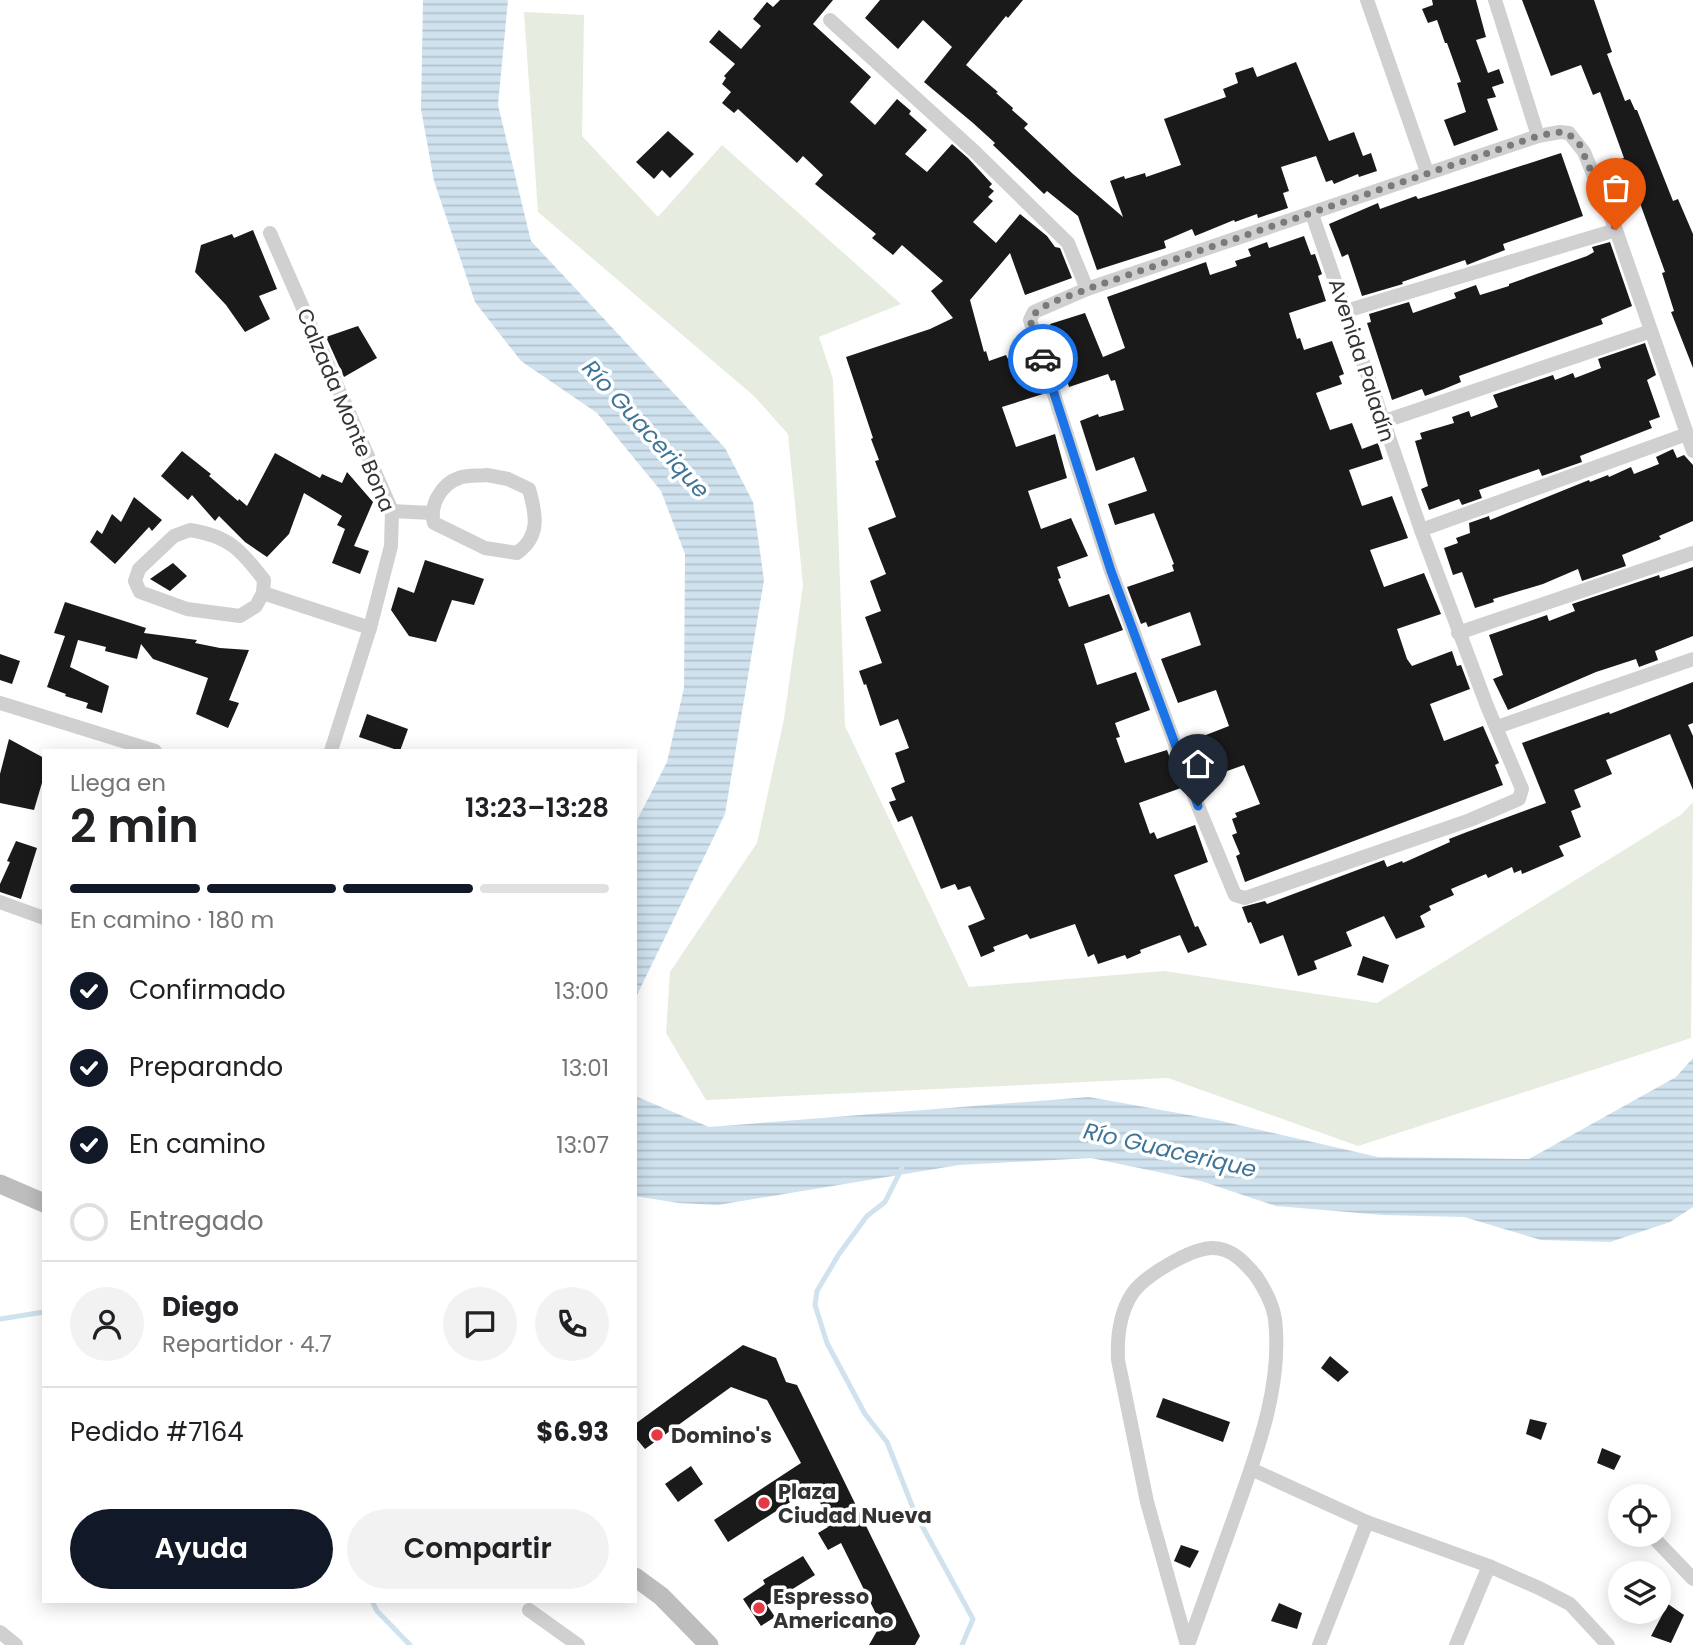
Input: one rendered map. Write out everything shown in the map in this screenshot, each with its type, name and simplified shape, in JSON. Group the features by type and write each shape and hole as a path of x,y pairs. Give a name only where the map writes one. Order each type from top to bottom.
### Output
{"main road":[{"path":"0,1184 42,1202"},
{"path":"637,1578 661,1596 709,1645"}],"street":[{"path":"1367,0 1427,172"},
{"path":"1495,0 1538,136"},
{"path":"830,20 975,152 1068,243 1087,289 1538,136 1569,133 1579,143 1616,230 1693,451"},
{"name":"Avenida Paladín","path":"1087,289 1034,312 1030,320 1111,571 1193,794 1235,895 1245,898 1471,820 1519,799 1522,789 1458,633 1382,422 1312,214"},
{"path":"1346,310 1616,230"},
{"name":"Calzada Monte Bona","path":"270,233 392,511 391,546 370,628 332,749"},
{"path":"1382,422 1651,331"},
{"path":"1421,530 1687,434"},
{"path":"487,475 508,479 529,489 535,524 531,541 517,553 485,548 457,536 434,523 431,513 442,490 458,478 487,475"},
{"path":"392,511 431,513"},
{"path":"190,530 209,533 240,549 264,580 263,593 256,607 240,616 187,609 139,592 135,581 139,569 165,544 174,536 190,530"},
{"path":"1458,633 1693,553"},
{"path":"263,593 370,628"},
{"path":"1497,727 1693,659"},
{"path":"0,702 149,749"},
{"path":"0,902 42,917"},
{"path":"1212,1248 1227,1251 1245,1262 1263,1286 1275,1316 1276,1352 1274,1384 1251,1469 1188,1645 1147,1502 1118,1360 1117,1337 1130,1297 1142,1281 1187,1256 1212,1248"},
{"path":"1251,1469 1367,1522 1489,1566 1570,1604 1608,1645"},
{"path":"1319,1645 1367,1522"},
{"path":"1662,1547 1693,1579"},
{"path":"1456,1645 1489,1566"},
{"path":"529,1610 579,1645"},
{"path":"0,1632 16,1645"}],"shaded area":[{"path":"524,12 584,15 582,136 658,217 722,145 901,304 819,337 833,379 845,726 969,987 1164,971 1377,1003 1682,814 1693,802 1691,1038 1358,1146 1168,1078 706,1100 666,1033 670,972 757,843 784,719 803,585 788,434 754,396 538,212"}],"water":[{"name":"Río Guacerique","path":"423,0 508,0 498,105 531,241 725,448 753,502 764,580 725,814 637,995 637,820 667,762 684,688 685,554 661,491 597,413 521,361 475,302 434,181 421,109"},
{"name":"Río Guacerique","path":"1693,1058 1693,1207 1670,1222 1610,1242 1541,1240 1464,1217 1383,1215 1276,1206 1201,1181 1091,1158 959,1165 718,1205 678,1203 637,1196 637,1097 709,1127 1089,1097 1217,1120 1378,1157 1529,1159 1676,1077"}],"building":[{"path":"780,0 833,0 813,24 871,77 850,102 875,125 897,99 911,111 909,114 927,130 905,154 927,172 952,144 968,158 992,184 989,187 994,191 988,197 993,201 973,222 996,243 1020,214 1047,236 1055,247 1060,248 1072,278 1025,295 1010,253 970,300 989,361 1006,355 1008,359 1028,353 1036,374 1043,394 1002,407 1016,447 1055,434 1067,478 1028,491 1041,529 1071,518 1088,556 1057,567 1061,578 1058,579 1069,607 1109,594 1123,630 1084,644 1097,685 1136,672 1150,710 1115,723 1120,737 1116,738 1125,763 1167,750 1181,788 1139,803 1150,834 1154,832 1157,839 1195,825 1208,862 1174,875 1195,927 1198,926 1207,945 1188,953 1180,935 1140,950 1141,953 1127,959 1125,955 1098,964 1094,954 1088,957 1075,924 1030,939 1027,934 993,947 995,951 981,957 968,926 985,919 970,886 958,890 955,884 941,889 912,816 898,822 889,802 896,800 891,788 905,782 895,753 909,748 898,719 880,726 859,671 882,663 865,617 881,611 870,581 886,574 868,528 896,517 875,461 879,460 871,439 873,438 846,357 930,329 953,318 931,291 943,281 902,245 893,255 872,238 876,234 815,184 823,175 803,156 797,163 738,109 734,113 722,103 731,92 722,84 726,78 724,76 735,64 709,42 719,30 741,49 761,26 753,19 767,2 773,7"},
{"path":"880,0 1023,0 1008,18 1006,16 966,65 998,92 996,93 1028,124 1024,128 1123,217 1110,181 1145,173 1146,177 1181,165 1164,119 1226,97 1223,89 1238,83 1235,73 1253,67 1257,77 1296,62 1329,141 1354,132 1363,156 1371,153 1377,171 1359,177 1358,174 1334,184 1332,180 1326,182 1316,156 1281,167 1289,191 1283,193 1288,208 1258,218 1257,214 1235,222 1234,220 1195,236 1192,229 1164,241 1166,248 1097,270 1078,216 1047,191 1044,194 993,145 995,143 924,82 952,47 923,20 898,49 865,18"},
{"path":"1432,0 1476,0 1486,37 1476,40 1488,73 1499,69 1504,83 1492,87 1496,97 1487,99 1498,130 1454,146 1444,120 1466,112 1457,83 1461,82 1447,43 1437,20 1428,23 1422,9 1433,5"},
{"path":"1522,0 1594,0 1612,52 1607,54 1625,101 1630,99 1637,110 1673,201 1678,199 1693,234 1693,368 1671,312 1674,311 1662,273 1665,272 1633,184 1626,187 1621,173 1617,160 1624,158 1600,92 1593,95 1581,65 1551,76"},
{"path":"668,131 694,154 670,178 662,170 654,179 636,162"},
{"path":"1561,153 1583,216 1503,244 1505,250 1467,265 1465,260 1402,282 1403,284 1362,296 1348,254 1342,257 1329,224 1378,203 1380,209 1416,196 1418,199"},
{"path":"253,230 277,289 259,296 270,319 245,332 226,305 195,272 201,245 232,234 234,238"},
{"path":"1304,236 1311,255 1315,254 1322,274 1318,276 1326,301 1289,313 1297,339 1300,338 1304,350 1332,341 1344,374 1339,376 1342,384 1316,393 1330,430 1352,423 1362,449 1378,443 1383,459 1349,470 1362,506 1392,496 1408,538 1370,550 1384,587 1424,573 1441,614 1397,629 1407,659 1412,666 1452,651 1457,666 1461,665 1470,689 1430,704 1444,741 1483,726 1499,763 1495,765 1503,785 1245,882 1236,856 1240,854 1232,835 1237,833 1232,819 1237,817 1235,813 1260,804 1244,765 1199,781 1193,764 1201,761 1193,740 1229,726 1216,690 1178,703 1161,659 1201,645 1190,612 1148,627 1146,622 1141,624 1127,587 1174,571 1174,564 1154,513 1115,525 1108,504 1147,491 1134,457 1096,471 1080,421 1098,414 1099,417 1124,410 1115,380 1111,381 1108,374 1069,387 1050,324 1085,313 1103,357 1125,348 1107,297 1206,262 1210,275 1237,266 1235,261 1251,256 1248,249 1267,242 1269,248"},
{"path":"1610,242 1632,306 1601,319 1603,324 1459,376 1461,382 1444,389 1425,396 1422,389 1392,400 1367,323 1371,322 1369,314 1409,302 1413,313 1456,298 1454,293 1476,285 1480,295 1587,256 1594,252 1592,247"},
{"path":"358,326 377,358 344,377 326,337"},
{"path":"1645,343 1656,375 1647,380 1660,417 1649,421 1652,428 1580,456 1582,462 1542,476 1539,469 1479,490 1482,498 1462,505 1459,499 1429,510 1421,489 1428,486 1415,441 1422,439 1420,433 1454,423 1452,417 1469,411 1471,417 1498,407 1493,395 1553,375 1555,380 1573,373 1575,378 1601,368 1598,359"},
{"path":"1673,449 1677,458 1684,455 1693,465 1693,521 1659,536 1661,539 1622,555 1626,566 1582,581 1578,569 1475,608 1462,572 1453,575 1444,548 1458,543 1456,538 1470,533 1469,523 1489,516 1490,520 1589,480 1590,482 1608,475 1609,477 1631,467 1634,474 1659,464 1656,457"},
{"path":"182,451 247,506 275,453 320,478 322,474 342,483 347,472 373,502 354,546 369,551 360,574 332,563 345,529 337,525 342,516 304,493 289,534 267,557 245,542 219,516 215,521 192,495 188,500 161,476"},
{"path":"134,497 162,520 152,531 149,527 115,564 90,542 97,530 102,534 112,514 121,522"},
{"path":"425,560 484,579 474,605 452,600 436,642 409,636 391,610 398,587 414,593"},
{"path":"173,563 187,576 170,591 150,579"},
{"path":"1693,567 1693,636 1655,651 1658,660 1639,667 1636,659 1596,672 1508,710 1493,679 1503,675 1489,635 1547,615 1549,621 1575,611 1572,604 1659,575 1660,578"},
{"path":"65,602 146,628 144,633 197,640 195,643 220,648 249,650 229,700 239,703 228,728 196,714 208,678 153,659 141,644 137,659 105,651 106,647 78,640 70,667 109,686 102,713 86,708 88,703 47,687 65,636 54,633"},
{"path":"0,654 20,661 12,684 0,680"},
{"path":"1693,682 1693,723 1688,725 1693,736 1693,790 1670,734 1606,760 1612,774 1574,790 1581,807 1571,811 1581,837 1559,846 1564,856 1522,874 1521,870 1514,873 1512,867 1488,878 1486,874 1451,889 1454,895 1429,906 1431,910 1420,916 1425,927 1396,939 1384,916 1346,932 1352,946 1314,961 1317,969 1298,976 1283,935 1260,944 1242,907 1265,901 1267,904 1384,860 1387,867 1402,861 1403,863 1450,842 1449,839 1546,803 1522,743 1609,712 1610,714"},
{"path":"367,714 408,729 401,749 359,737"},
{"path":"9,739 42,757 42,783 34,810 0,803 0,774"},
{"path":"16,841 37,848 21,899 0,892 0,884 10,862 7,861"},
{"path":"1363,956 1389,965 1383,983 1357,975"},
{"name":"Plaza Ciudad Nueva","path":"743,1345 776,1358 786,1382 797,1385 920,1636 915,1645 869,1645 881,1624 841,1543 828,1550 818,1533 828,1527 822,1521 829,1519 812,1488 728,1542 714,1520 801,1463 767,1400 731,1387 645,1449 637,1439 637,1423"},
{"path":"1330,1356 1349,1372 1338,1382 1321,1368"},
{"path":"1163,1398 1230,1422 1223,1442 1156,1417"},
{"path":"1530,1419 1547,1423 1541,1440 1526,1434"},
{"path":"1602,1448 1621,1456 1614,1470 1597,1463"},
{"path":"691,1466 703,1484 678,1502 665,1484"},
{"path":"1181,1545 1199,1551 1190,1568 1174,1561"},
{"path":"803,1556 815,1575 767,1605 775,1617 761,1626 743,1599 765,1584 763,1580"},
{"path":"1279,1603 1302,1613 1297,1629 1271,1621"},
{"path":"1671,1606 1684,1615 1671,1643 1651,1636 1657,1624 1671,1624"}],"waterway":[{"path":"902,1168 885,1202 867,1216 839,1254 817,1291 815,1305 827,1343 865,1414 887,1442 915,1513 973,1619 962,1645"},
{"path":"0,1319 42,1312"},
{"path":"373,1603 377,1611 410,1645"}],"way so far":[{"path":"1043,359 1030,320 1034,312 1043,307 1087,289 1538,136 1569,133 1579,143 1616,230"}],"place":[{"name":"Domino's","path":"657,1435"},
{"name":"Plaza Ciudad Nueva","path":"764,1503"},
{"name":"Espresso Americano","path":"759,1608"}],"route":[{"path":"1043,359 1111,571 1198,806"}]}
